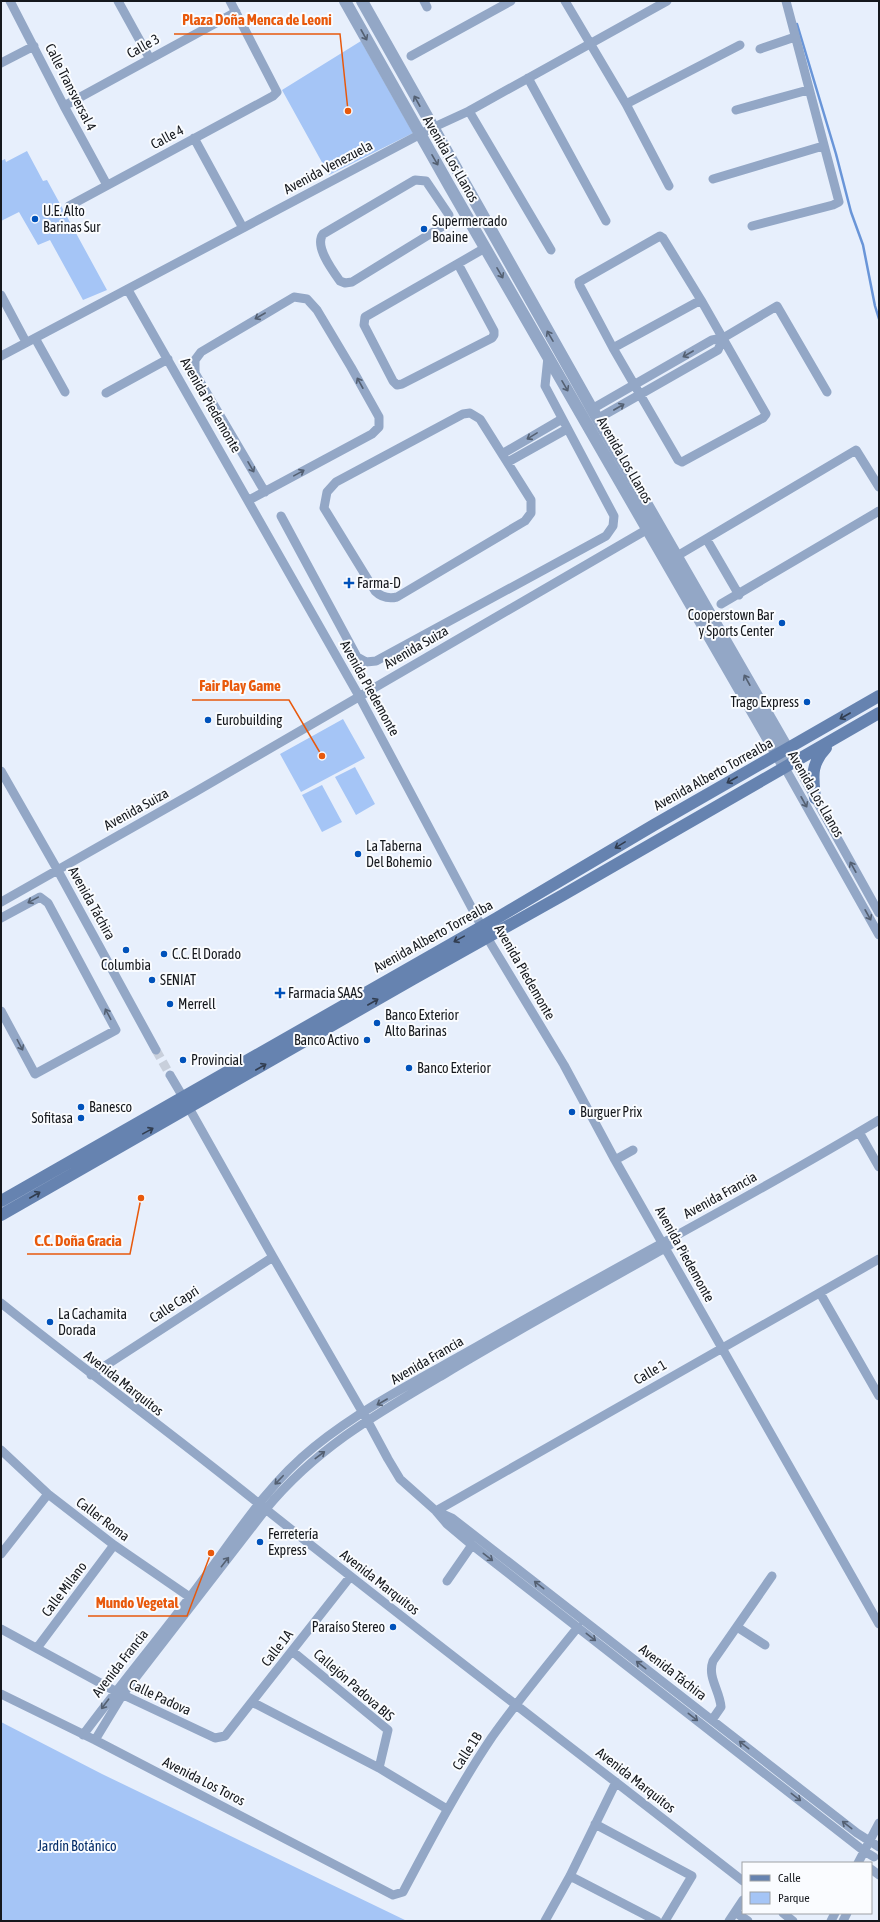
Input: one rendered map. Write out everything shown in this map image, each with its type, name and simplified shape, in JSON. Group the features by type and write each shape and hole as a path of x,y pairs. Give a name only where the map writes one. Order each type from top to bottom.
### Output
{"main road":[{"name":"Avenida Alberto Torrealba","path":"1,1215 186,1102 482,926 660,821 782,753 879,696"},
{"name":"Avenida Alberto Torrealba","path":"1,1201 488,937 879,713"},
{"path":"815,798 813,778 815,764 820,755 832,741"}],"street":[{"name":"Calle Transversal 4","path":"10,1 107,185"},
{"path":"118,1 150,59"},
{"path":"230,1 236,12"},
{"name":"Avenida Los Llanos","path":"345,1 548,357 653,527 782,753 815,798 879,913"},
{"name":"Avenida Los Llanos","path":"362,1 432,128 595,414 653,527 677,556 782,753"},
{"path":"411,56 511,1"},
{"path":"565,1 588,44 626,104 669,186"},
{"name":"Avenida Venezuela","path":"1,356 420,134 469,111 667,1"},
{"path":"752,226 833,205 839,202 808,90 786,1"},
{"name":"Calle 3","path":"64,106 236,12"},
{"name":"Calle 4","path":"69,206 273,96 277,92 236,12"},
{"path":"760,49 795,37"},
{"path":"626,104 740,45"},
{"path":"1,63 34,46"},
{"path":"528,78 606,220"},
{"path":"736,110 808,90"},
{"path":"469,111 551,250"},
{"path":"194,138 243,228"},
{"path":"713,179 823,146"},
{"path":"415,180 426,181 437,195 450,215 448,223 352,282 345,283 340,280 320,248 320,240 323,234 415,180"},
{"path":"437,195 450,187"},
{"path":"660,236 663,238 724,338 766,414 763,418 682,462 678,460 634,385 579,282 660,236"},
{"path":"458,264 494,331 494,335 485,342 402,384 397,385 393,381 364,326 363,321 365,317 485,248"},
{"name":"Avenida Piedemonte","path":"128,290 249,500 359,696 488,937 564,1065 615,1160 879,1624"},
{"path":"1,295 26,342"},
{"path":"249,500 265,492 372,434 377,430 379,423 379,417 317,310 303,297 294,297 201,352 194,365 195,373 265,492"},
{"path":"613,348 701,300"},
{"path":"595,414 634,385 712,340 724,338 777,306 827,392"},
{"path":"35,338 65,392"},
{"path":"595,414 640,395 718,350 724,338"},
{"path":"281,516 357,657 366,662 376,661 606,536 613,526 614,516 545,386 548,357"},
{"path":"106,393 168,359"},
{"path":"470,413 480,419 505,458 531,500 532,509 527,519 397,597 385,597 375,591 324,508 327,492 336,482 463,414 470,413"},
{"path":"505,458 562,419"},
{"path":"505,458 567,429"},
{"path":"677,556 707,540 856,450 879,487"},
{"path":"721,604 879,511"},
{"name":"Avenida Suiza","path":"1,902 195,792 653,527"},
{"path":"707,540 738,595"},
{"path":"521,581 530,597"},
{"name":"Avenida Los Llanos","path":"790,765 879,935"},
{"name":"Avenida Táchira","path":"1,771 57,869 156,1050"},
{"path":"1,918 40,897 48,903 116,1030 35,1074 1,1011"},
{"path":"170,1075 400,1479 436,1511 450,1521 472,1545 578,1626 864,1851 873,1861 879,1847"},
{"name":"Avenida Francia","path":"860,1135 879,1120"},
{"name":"Avenida Francia","path":"192,1599 258,1503 280,1478 314,1447 365,1416 664,1245 860,1135 879,1127"},
{"path":"860,1135 879,1167"},
{"path":"615,1160 633,1150"},
{"name":"Calle Capri","path":"91,1375 273,1257"},
{"name":"Calle 1","path":"436,1511 879,1259"},
{"path":"820,1293 879,1396"},
{"name":"Avenida Marquitos","path":"1,1303 91,1375 266,1509 350,1577 742,1880"},
{"name":"Avenida Francia","path":"83,1735 192,1599 285,1487 310,1462 365,1416"},
{"name":"Caller Roma","path":"1,1450 48,1494 114,1545 192,1599"},
{"path":"1,1554 48,1494"},
{"name":"Avenida Táchira","path":"450,1521 712,1720 857,1833 879,1847"},
{"name":"Calle Milano","path":"37,1648 114,1545"},
{"path":"447,1580 472,1545"},
{"path":"712,1720 721,1708 719,1693 710,1672 713,1661 772,1576"},
{"name":"Calle 1A","path":"225,1736 350,1577"},
{"name":"Calle 1B","path":"393,1895 402,1892 447,1809 491,1739 516,1704 578,1626"},
{"path":"738,1627 765,1645"},
{"name":"Calle Padova","path":"1,1629 119,1692 215,1738 225,1736"},
{"name":"Callejón Padova BIS","path":"292,1651 388,1730 379,1768"},
{"name":"Avenida Francia","path":"95,1740 119,1692"},
{"name":"Avenida Los Toros","path":"1,1694 95,1740 393,1895"},
{"path":"252,1702 379,1768 447,1809"},
{"path":"545,1921 570,1876 616,1782"},
{"path":"859,1862 879,1823"},
{"path":"595,1824 692,1876 665,1921"},
{"path":"570,1876 657,1921"},
{"path":"729,1921 742,1902"},
{"path":"735,1912 748,1921"},
{"path":"784,1914 793,1921"}],"green space":[{"path":"361,41 413,133 329,175 282,90"},
{"path":"27,151 43,181 47,180 107,290 83,300 50,240 38,245 19,212 1,221 1,161 5,159 6,162"},
{"path":"343,719 365,758 301,792 280,754"},
{"path":"355,767 375,804 356,815 335,777"},
{"path":"322,785 342,822 322,832 302,795"},
{"name":"Jardín Botánico","path":"1,1722 102,1774 407,1921 1,1921"}],"waterway":[{"path":"797,24 836,154 851,212 863,245 879,319"}],"tunnel":[{"path":"156,1050 170,1075"}],"place":[{"name":"Plaza Doña Menca de Leoni","path":"348,111"},
{"name":"U.E. Alto Barinas Sur","path":"35,219"},
{"name":"Supermercado Boaine","path":"424,229"},
{"name":"Farma-D","path":"349,583"},
{"name":"Cooperstown Bar y Sports Center","path":"782,623"},
{"name":"Trago Express","path":"807,702"},
{"name":"Eurobuilding","path":"208,720"},
{"name":"Fair Play Game","path":"322,756"},
{"name":"La Taberna Del Bohemio","path":"358,854"},
{"name":"Columbia","path":"126,950"},
{"name":"C.C. El Dorado","path":"164,954"},
{"name":"SENIAT","path":"152,980"},
{"name":"Farmacia SAAS","path":"280,993"},
{"name":"Merrell","path":"170,1004"},
{"name":"Banco Exterior Alto Barinas","path":"377,1023"},
{"name":"Banco Activo","path":"367,1040"},
{"name":"Provincial","path":"183,1060"},
{"name":"Banco Exterior","path":"409,1068"},
{"name":"Banesco","path":"81,1107"},
{"name":"Burguer Prix","path":"572,1112"},
{"name":"Sofitasa","path":"81,1118"},
{"name":"C.C. Doña Gracia","path":"141,1198"},
{"name":"La Cachamita Dorada","path":"50,1322"},
{"name":"Ferretería Express","path":"260,1542"},
{"name":"Mundo Vegetal","path":"211,1553"},
{"name":"Paraíso Stereo","path":"393,1627"}]}
